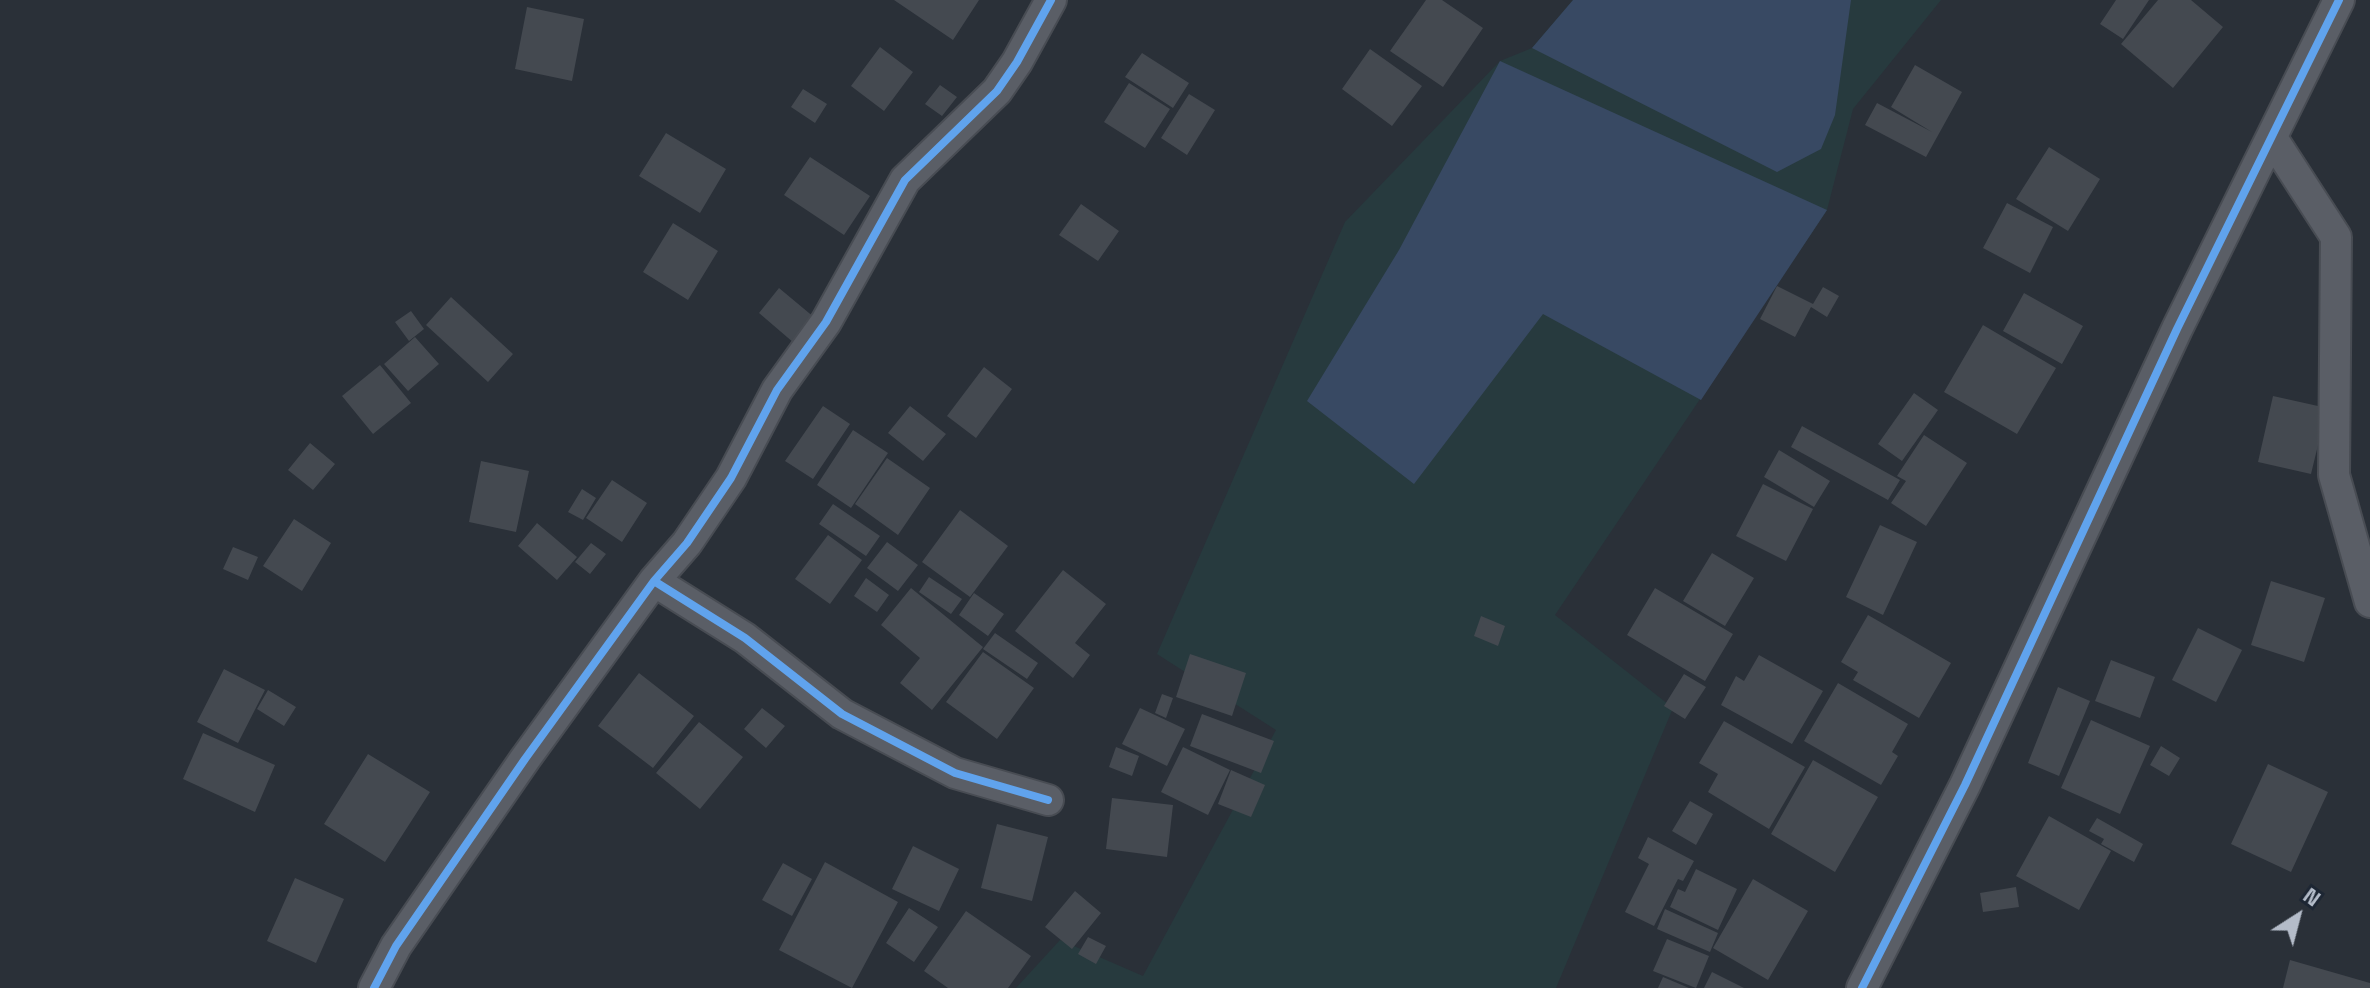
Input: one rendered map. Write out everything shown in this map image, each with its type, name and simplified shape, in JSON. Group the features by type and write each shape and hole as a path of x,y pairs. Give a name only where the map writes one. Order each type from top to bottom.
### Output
{"street":[{"path":"1862,988 1965,785 2177,329 2339,0"},
{"path":"374,988 396,946 525,759 654,581 687,543 731,478 777,390 826,322 905,180 997,91 1017,62 1039,5"},
{"path":"2272,138 2336,237 2334,475 2370,602"},
{"path":"654,581 745,638 842,714 955,773 1048,800"}],"green space":[{"path":"1573,0 1941,0 1853,109 1827,210 1555,615 1673,708 1556,988 1016,988 1060,940 1143,976 1276,730 1157,654 1345,222 1500,61 1532,48"}],"water":[{"path":"1573,0 1851,0 1835,115 1821,149 1777,172 1532,48"},
{"path":"1500,61 1827,210 1701,400 1543,314 1414,484 1307,401 1399,250"}],"building":[{"path":"894,0 979,0 953,40"},
{"path":"1426,0 1442,0 1483,28 1443,87 1390,51"},
{"path":"2116,0 2149,0 2123,39 2100,24"},
{"path":"2158,0 2191,0 2223,27 2173,88 2121,44"},
{"path":"527,7 584,19 572,81 515,69"},
{"path":"880,47 913,72 884,111 851,86"},
{"path":"1370,49 1422,86 1392,126 1342,89"},
{"path":"1142,53 1189,83 1173,108 1125,77"},
{"path":"1915,65 1962,92 1926,157 1865,125 1877,103 1932,132 1891,107"},
{"path":"1129,83 1170,109 1145,148 1104,122"},
{"path":"940,85 957,97 942,116 925,104"},
{"path":"803,89 827,104 815,123 791,107"},
{"path":"1189,94 1215,110 1187,155 1161,138"},
{"path":"666,133 726,169 700,213 639,176"},
{"path":"2049,147 2100,179 2068,231 2016,199"},
{"path":"810,157 870,196 844,235 784,195"},
{"path":"2007,203 2053,227 2030,273 1983,248"},
{"path":"1081,204 1119,231 1098,261 1059,235"},
{"path":"673,223 718,251 688,300 643,272"},
{"path":"1777,286 1813,304 1823,287 1839,296 1827,317 1811,307 1795,337 1760,319"},
{"path":"779,288 815,318 794,343 759,313"},
{"path":"2024,293 2083,326 2062,364 2003,331"},
{"path":"451,297 513,354 488,382 426,325"},
{"path":"411,311 424,329 409,341 395,322"},
{"path":"1983,325 2056,368 2017,434 1944,392"},
{"path":"415,337 439,364 408,391 384,364"},
{"path":"380,365 411,403 373,434 342,396"},
{"path":"984,367 1012,389 976,438 947,416"},
{"path":"1914,393 1938,410 1902,461 1878,444"},
{"path":"2273,396 2327,408 2311,474 2258,462"},
{"path":"823,406 850,424 813,479 785,461"},
{"path":"910,406 946,434 923,461 888,433"},
{"path":"1802,426 1900,480 1888,500 1791,447"},
{"path":"853,430 888,453 851,508 817,485"},
{"path":"1924,435 1967,463 1926,526 1891,503 1906,481 1897,476"},
{"path":"310,443 335,464 313,490 288,470"},
{"path":"1779,450 1830,481 1814,507 1764,477"},
{"path":"887,458 930,488 898,535 855,504"},
{"path":"481,461 529,471 516,532 469,522"},
{"path":"612,480 647,503 622,542 586,518"},
{"path":"1763,484 1813,509 1786,561 1736,536"},
{"path":"582,489 596,498 583,520 568,512"},
{"path":"833,504 880,536 866,556 819,524"},
{"path":"960,510 1008,546 970,597 922,562"},
{"path":"294,519 331,543 302,591 263,566"},
{"path":"537,523 577,557 557,580 518,546"},
{"path":"1880,525 1917,542 1883,615 1846,597"},
{"path":"828,535 862,560 830,604 795,579"},
{"path":"887,542 918,565 898,591 867,568"},
{"path":"591,543 606,554 590,574 575,562"},
{"path":"233,547 258,557 248,580 223,569"},
{"path":"1712,553 1754,578 1725,626 1683,601"},
{"path":"1063,570 1106,604 1075,643 1090,655 1073,678 1015,631"},
{"path":"929,577 962,599 951,614 919,592"},
{"path":"866,578 889,595 877,612 854,596"},
{"path":"2271,581 2325,598 2304,662 2251,645"},
{"path":"911,588 983,647 932,710 900,683 920,658 881,625"},
{"path":"1655,588 1733,634 1705,681 1627,635"},
{"path":"974,593 1004,614 988,636 959,615"},
{"path":"1868,615 1951,663 1919,718 1853,680 1858,672 1841,662"},
{"path":"1481,616 1505,626 1498,646 1474,636"},
{"path":"2198,628 2242,650 2216,702 2172,680"},
{"path":"995,633 1038,663 1027,679 983,649"},
{"path":"983,652 1034,688 997,739 946,702"},
{"path":"1190,654 1246,673 1232,716 1176,697"},
{"path":"1759,655 1823,691 1792,744 1721,705 1736,676 1744,681"},
{"path":"2111,660 2155,677 2140,718 2095,701"},
{"path":"224,669 265,690 238,743 197,722"},
{"path":"639,673 694,716 653,768 598,726"},
{"path":"1684,674 1706,687 1685,719 1664,706"},
{"path":"1838,683 1908,724 1892,752 1898,756 1881,785 1804,741"},
{"path":"2058,687 2090,701 2059,776 2028,763"},
{"path":"268,690 296,707 284,726 257,709"},
{"path":"1162,694 1173,698 1166,718 1155,713"},
{"path":"762,708 785,726 766,748 744,729"},
{"path":"1140,708 1185,729 1167,766 1122,744"},
{"path":"1202,714 1274,741 1261,773 1190,746"},
{"path":"2091,720 2150,746 2120,814 2061,788"},
{"path":"1724,721 1805,767 1769,829 1708,792 1718,774 1699,763"},
{"path":"699,722 743,757 700,809 656,773"},
{"path":"203,733 275,765 255,812 183,779"},
{"path":"2161,746 2180,758 2169,776 2150,765"},
{"path":"1116,747 1139,756 1132,776 1109,767"},
{"path":"1183,747 1230,770 1208,815 1161,792"},
{"path":"368,754 430,792 385,862 324,824"},
{"path":"1813,760 1878,797 1835,872 1771,834"},
{"path":"2268,764 2328,792 2291,872 2231,844"},
{"path":"1231,770 1265,785 1251,817 1218,804"},
{"path":"1112,798 1173,805 1167,857 1106,849"},
{"path":"1690,801 1713,814 1696,845 1672,831"},
{"path":"2049,816 2111,851 2079,910 2016,876"},
{"path":"2097,818 2143,844 2134,862 2101,844 2104,839 2089,831"},
{"path":"997,824 1048,837 1032,901 981,888"},
{"path":"1648,837 1694,861 1683,881 1678,879 1654,926 1625,912 1649,864 1638,858"},
{"path":"913,846 959,869 939,911 892,889"},
{"path":"825,862 898,902 852,988 779,950"},
{"path":"783,863 812,879 792,916 762,900"},
{"path":"1696,869 1737,889 1718,930 1670,907 1678,889 1685,892"},
{"path":"295,878 344,899 316,963 267,941"},
{"path":"1753,879 1808,911 1768,980 1713,948"},
{"path":"2016,887 2019,907 1983,912 1980,893"},
{"path":"1075,891 1101,913 1072,949 1045,927"},
{"path":"909,908 938,927 914,962 886,943"},
{"path":"1665,909 1718,933 1710,952 1657,929"},
{"path":"966,911 1031,956 1008,988 948,988 924,971"},
{"path":"1088,937 1106,946 1096,964 1078,954"},
{"path":"1667,939 1709,956 1696,988 1653,971"},
{"path":"2290,960 2370,983 2370,988 2283,988"},
{"path":"1712,972 1744,988 1704,988"},
{"path":"1663,977 1689,988 1658,988"}],"cycle path":[{"path":"374,988 396,946 525,759 654,581 687,543 731,478 777,390 826,322 905,180 997,91 1017,62 1051,0"},
{"path":"1862,988 1965,785 2177,329 2339,0"},
{"path":"654,581 745,638 842,714 955,773 1048,800"}]}
